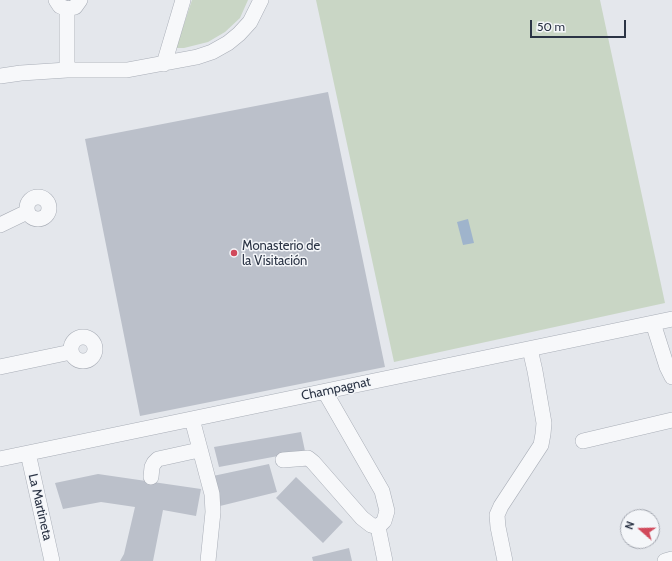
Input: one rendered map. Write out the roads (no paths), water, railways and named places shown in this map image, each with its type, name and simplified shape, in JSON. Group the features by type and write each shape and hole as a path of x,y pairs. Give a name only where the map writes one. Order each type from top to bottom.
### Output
{"street":[{"path":"67,70 62,5 75,7 80,0"},
{"path":"164,64 183,0"},
{"path":"0,76 67,70 127,70 164,64 212,52 228,43 250,22 261,0"},
{"path":"0,225 27,212"},
{"name":"Champagnat","path":"0,459 672,319"},
{"path":"653,323 672,378"},
{"path":"505,561 497,516 501,506 541,445 543,434 544,423 530,349"},
{"path":"0,367 71,352"},
{"path":"325,392 382,491 387,511 384,521 378,527"},
{"path":"192,419 212,500 213,512 208,561"},
{"path":"583,441 672,420"},
{"path":"151,477 152,467 158,459 199,450"},
{"name":"La Martineta","path":"28,453 52,561"},
{"path":"283,460 308,458 362,518 371,526 378,527"},
{"path":"378,527 385,561"},
{"path":"665,561 672,560"}],"water":[{"path":"468,219 474,243 463,245 457,222"}],"place":[{"name":"Monasterio de la Visitación","path":"234,253"}]}
